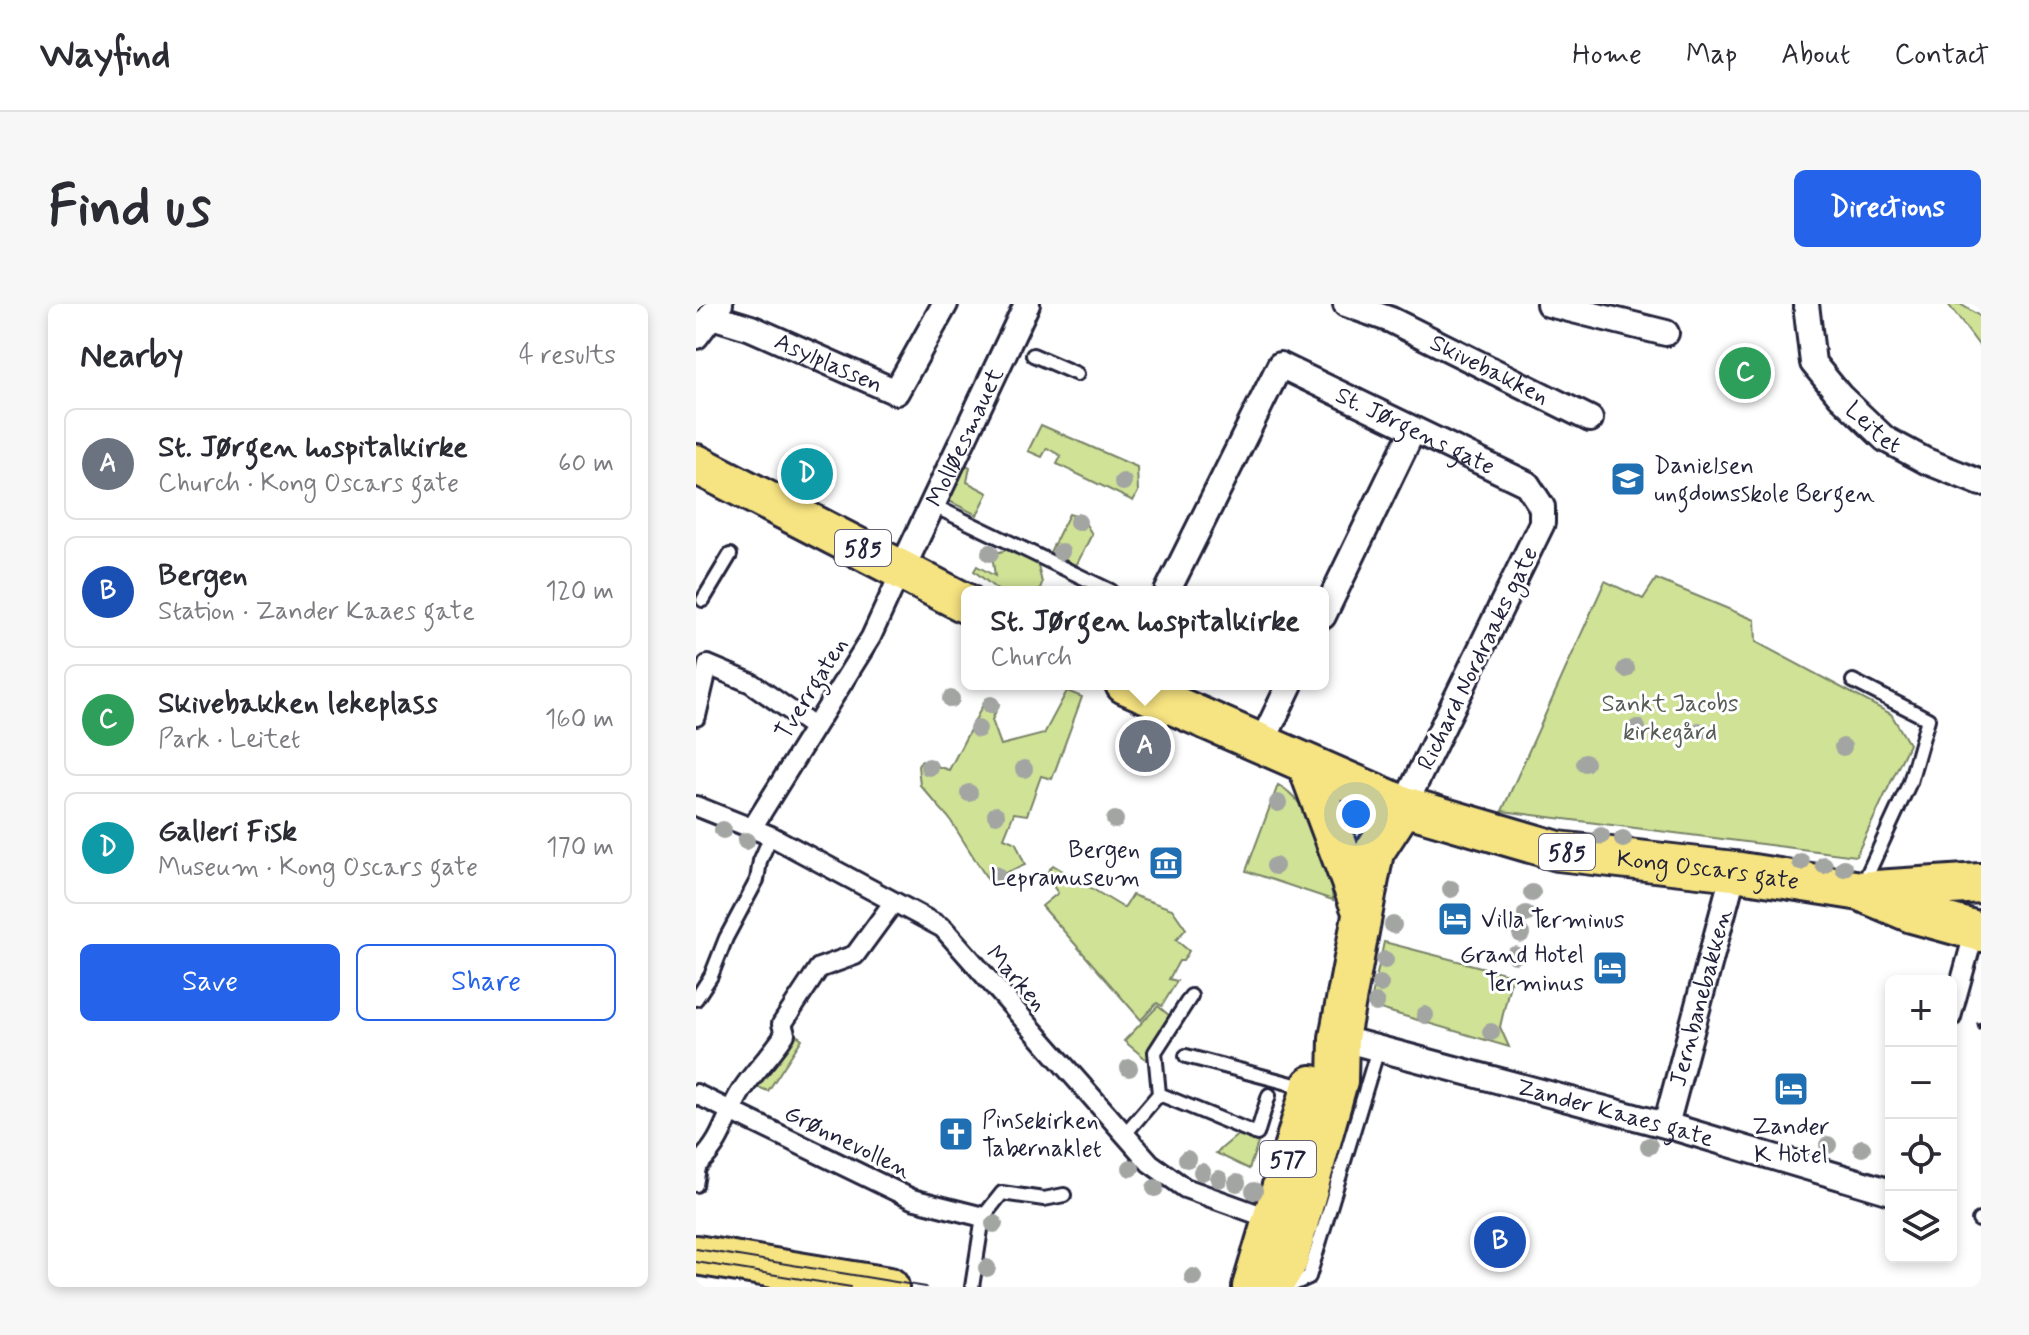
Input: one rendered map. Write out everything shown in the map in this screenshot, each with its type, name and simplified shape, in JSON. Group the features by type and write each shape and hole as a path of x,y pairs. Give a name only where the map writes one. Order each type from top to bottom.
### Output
{"main road":[{"name":"585","path":"696,464 756,502 902,569 961,601"},
{"name":"Kong Oscars gate","path":"1138,690 1308,767 1404,806 1558,851 1734,871 1861,891"},
{"name":"577","path":"1308,767 1349,869 1362,914"},
{"name":"577","path":"1272,1287 1288,1261 1338,1081 1339,1038 1374,852 1404,806"},
{"name":"585","path":"1861,891 1981,883"},
{"name":"585","path":"1861,891 1912,913 1978,931"},
{"name":"577","path":"1252,1287 1315,1075 1339,1038"},
{"path":"696,1255 889,1287"}],"street":[{"name":"Asylplassen","path":"716,310 896,392 945,304"},
{"name":"Molløesmauet","path":"902,569 1011,346 1027,304"},
{"name":"Skivebakken","path":"1346,304 1391,320 1590,419"},
{"path":"1549,304 1666,333"},
{"path":"1793,304 1807,330"},
{"path":"1806,304 1807,330"},
{"path":"696,336 716,310"},
{"name":"Leitet","path":"1807,330 1818,371 1885,439 1926,461 1981,483"},
{"name":"St. Jørgens gate","path":"1170,586 1280,365 1527,484 1542,507"},
{"path":"1329,604 1413,430"},
{"name":"Richard Nordraaks gate","path":"1404,806 1542,523 1542,507"},
{"name":"Tverrgaten","path":"752,828 871,637 902,569"},
{"path":"696,716 708,665 751,683 814,727"},
{"path":"1261,745 1287,690"},
{"name":"Marken","path":"696,806 771,836 943,928 1150,1163 1185,1188 1271,1219"},
{"name":"Jernbanebakken","path":"1666,1125 1734,871"},
{"path":"698,1161 723,1134 733,1109 755,1071 774,1053 785,1034 782,1024 819,968 855,955 893,903"},
{"path":"1957,998 1978,931"},
{"name":"Zander Kaaes gate","path":"1339,1038 1666,1125 1888,1191"},
{"name":"Grønnevollen","path":"696,1094 733,1109 912,1199 983,1217"}],"lane":[{"path":"1033,355 1077,374"},
{"path":"932,505 1101,586"},
{"path":"703,600 730,555"},
{"path":"1853,681 1928,719 1910,782 1861,891"},
{"path":"696,999 711,976 726,938 757,880 760,861 771,836"},
{"path":"1124,1135 1159,1094 1155,1052 1191,996"},
{"path":"1287,1287 1309,1277 1378,1049"},
{"path":"1186,1056 1311,1089"},
{"path":"1159,1094 1257,1134 1269,1095"},
{"path":"696,1185 698,1161"},
{"path":"972,1287 983,1217 1002,1193 1044,1199 1064,1195"}],"green space":[{"path":"1948,304 1960,304 1981,317 1981,348"},
{"path":"1041,425 1137,467 1138,492 1133,501 1057,464 1061,456 1047,448 1042,457 1028,451"},
{"path":"961,462 970,467 967,482 988,493 977,515 943,498"},
{"path":"1069,514 1082,518 1092,534 1076,566 1049,554"},
{"path":"991,547 996,553 1013,548 1038,565 1042,583 1041,586 993,586 974,571 977,566 995,576"},
{"name":"Sankt Jacobs kirkegård","path":"1656,579 1755,620 1756,642 1891,714 1909,744 1856,856 1502,811 1605,581 1643,599"},
{"path":"1067,691 1082,697 1052,779 1041,776 1027,815 1014,813 1004,838 1016,843 1025,865 988,880 949,818 920,785 918,766 921,761 949,770 986,699 999,704 992,720 1001,745 1044,734"},
{"path":"1278,785 1301,806 1318,835 1333,900 1246,871"},
{"path":"1053,865 1124,908 1132,895 1172,909 1186,929 1176,940 1189,951 1169,979 1177,981 1162,1006 1157,1003 1141,1020 1042,906 1058,893 1045,875"},
{"path":"1384,942 1512,975 1500,1027 1509,1047 1370,1006"},
{"path":"1158,1006 1177,1022 1175,1037 1147,1060 1124,1041"},
{"path":"790,1030 802,1039 768,1091 755,1086"},
{"path":"1241,1132 1260,1137 1249,1169 1216,1153"}],"tram line":[{"path":"696,1249 926,1287"},
{"path":"696,1262 851,1287"}],"railway":[{"path":"1979,1022 1981,1029"}],"place":[{"name":"Skivebakken lekeplass","path":"1745,373"},
{"name":"Galleri Fisk","path":"807,474"},
{"name":"Danielsen ungdomsskole Bergen","path":"1628,479"},
{"name":"St. Jørgen hospitalkirke","path":"1145,746"},
{"name":"Bergen Lepramuseum","path":"1166,863"},
{"name":"Villa Terminus","path":"1455,919"},
{"name":"Grand Hotel Terminus","path":"1610,968"},
{"name":"Zander K Hotel","path":"1791,1089"},
{"name":"Pinsekirken Tabernaklet","path":"956,1134"},
{"name":"Bergen","path":"1500,1242"}]}
